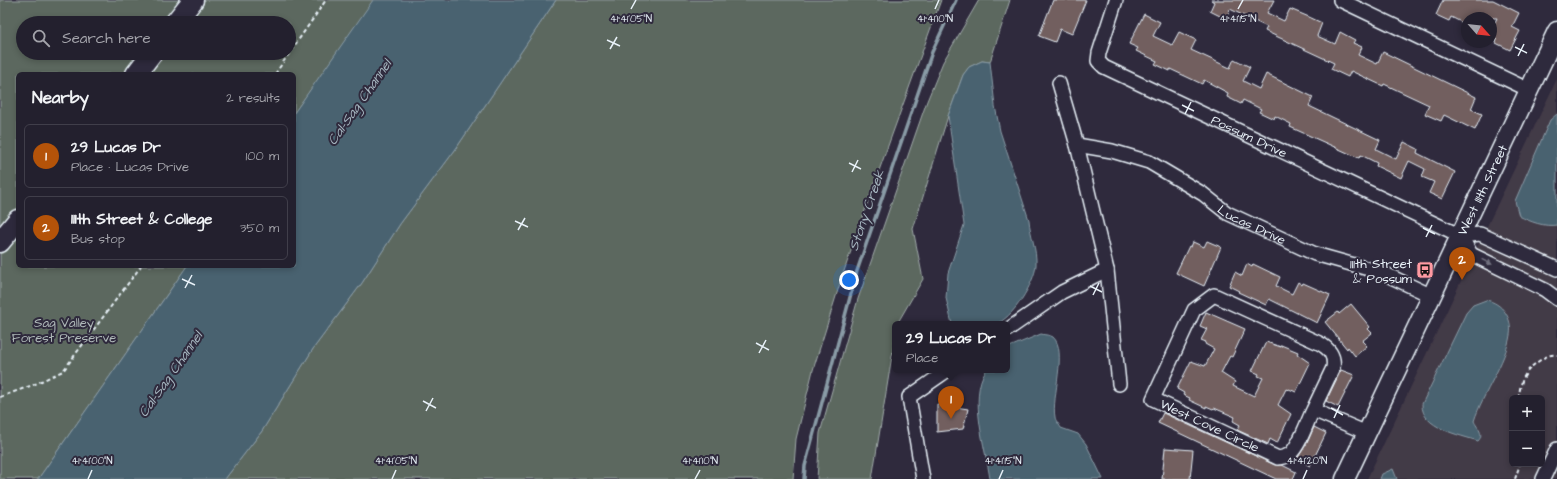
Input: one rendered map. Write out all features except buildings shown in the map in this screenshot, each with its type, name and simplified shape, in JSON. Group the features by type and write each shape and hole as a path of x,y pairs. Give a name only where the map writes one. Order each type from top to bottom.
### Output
{"main road":[{"path":"180,16 193,0"},
{"name":"West 111th Street","path":"1345,479 1557,31"},
{"path":"138,72 147,60"},
{"path":"0,242 16,222"}],"street":[{"name":"Possum Drive","path":"1116,0 1098,54 1098,61 1104,67 1460,236"},
{"path":"1340,0 1529,90"},
{"path":"1059,83 1077,146 1107,270 1119,384"},
{"name":"Lucas Drive","path":"1077,146 1112,151 1148,162 1203,194 1227,213 1315,254 1384,273 1432,296"},
{"path":"1557,269 1480,234 1460,236 1471,254 1545,290 1557,299"},
{"path":"1010,328 1062,292 1107,270"},
{"name":"West Cove Circle","path":"1214,295 1319,343 1330,350 1334,362 1333,368 1313,410 1295,448 1290,454 1278,458 1153,399 1194,310 1214,295"},
{"path":"923,479 909,397 944,373"},
{"path":"1313,410 1367,433"},
{"path":"1543,479 1557,449"}],"path":[{"path":"296,44 326,0"},
{"path":"276,72 285,60"},
{"path":"0,397 33,385 64,371 140,268"},
{"path":"1520,395 1523,379 1527,371 1545,357 1552,354 1557,355"},
{"path":"1514,479 1519,467"}],"shaded area":[{"path":"1557,79 1557,479 1367,479"}],"green space":[{"name":"Sag Valley Forest Preserve","path":"0,0 374,0 296,110 296,72 16,72 16,268 186,268 38,479 0,479"},
{"path":"556,0 941,0 873,187 842,277 813,370 796,439 793,479 225,479 262,431 313,349 362,283 400,224 455,150"},
{"path":"979,0 1010,0 990,62 982,61 969,67 963,75 948,116 913,229 923,279 899,321 892,321 892,356 872,479 817,479 820,433 858,299 927,101 943,62"}],"water":[{"name":"Cal-Sag Channel","path":"373,0 556,0 455,150 400,224 362,283 313,349 262,431 225,479 38,479 186,268 296,268 296,110"},
{"path":"982,61 990,62 995,106 1000,131 1029,220 1035,253 1036,265 1032,281 1022,299 1002,321 951,321 946,298 948,273 964,225 948,116 963,75 969,67"},
{"path":"1557,114 1557,225 1542,225 1519,216 1515,201 1550,120"},
{"path":"1486,300 1497,304 1505,312 1510,323 1510,335 1504,356 1474,421 1481,433 1478,441 1452,433 1435,425 1423,412 1422,404 1466,313 1473,305"},
{"path":"1041,334 1053,337 1057,343 1059,352 1054,409 1055,417 1061,428 1078,434 1086,444 1103,479 990,479 982,438 978,408 978,394 985,373 1010,373 1010,347"},
{"path":"1393,469 1397,479 1380,479 1382,474"}],"waterway":[{"name":"Stony Creek","path":"804,479 805,466 857,271 932,52 956,0"}],"place":[{"name":"111th Street & Possum","path":"1425,270"},
{"name":"111th Street & College","path":"1462,280"},
{"name":"29 Lucas Dr","path":"951,419"}]}
